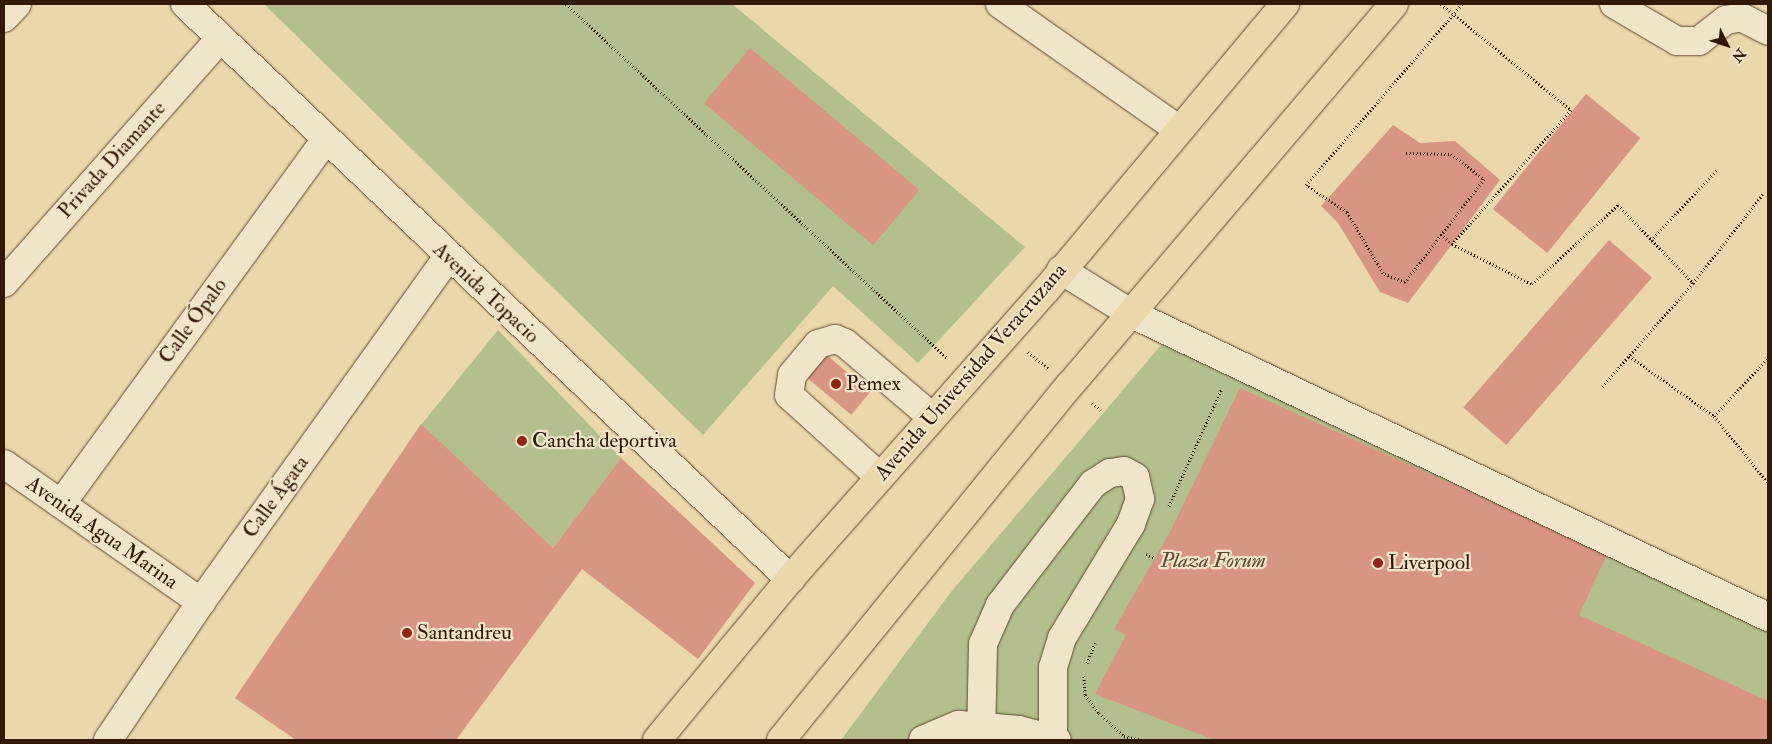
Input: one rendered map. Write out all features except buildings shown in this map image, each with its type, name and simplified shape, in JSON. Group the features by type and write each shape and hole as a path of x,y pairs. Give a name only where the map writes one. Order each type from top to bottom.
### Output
{"main road":[{"name":"Avenida Universidad Veracruzana","path":"657,740 790,579 1006,334 1285,4"},
{"path":"781,740 1070,385 1394,4"}],"street":[{"path":"4,18 17,4"},
{"name":"Avenida Topacio","path":"185,4 448,257 790,579"},
{"path":"1000,4 1179,130"},
{"path":"1628,8 1688,42 1699,41 1726,20 1741,17 1768,31"},
{"name":"Privada Diamante","path":"4,282 221,38"},
{"name":"Calle Ópalo","path":"61,504 326,139"},
{"name":"Calle Ágata","path":"108,740 201,602 448,257"},
{"path":"1061,270 1130,313 1768,617"},
{"path":"880,477 789,395 792,374 826,340 845,343 932,417"},
{"name":"Avenida Agua Marina","path":"4,464 201,602"},
{"path":"923,740 959,724 982,733 1054,740 1053,668 1062,638 1131,524 1140,498 1135,477 1124,471 1110,473 1093,484 1000,605 983,644 982,733"}],"path":[{"path":"566,4 968,376"},
{"path":"1441,4 1570,110 1452,244"},
{"path":"1406,153 1451,154 1484,179 1405,282 1383,273 1346,212 1306,185 1462,4"},
{"path":"1651,240 1717,170"},
{"path":"1602,387 1693,283 1763,194"},
{"path":"1441,234 1452,244 1532,284 1618,205 1693,283"},
{"path":"1006,334 1101,410"},
{"path":"1629,356 1714,416 1768,483"},
{"path":"1714,416 1768,358"},
{"path":"1166,513 1233,362"},
{"path":"1139,561 1148,545"},
{"path":"1099,635 1084,671 1085,695 1124,736 1142,740"}],"green space":[{"path":"264,4 732,4 1025,247 918,363 833,286 703,435"},
{"name":"Cancha deportiva","path":"498,330 621,458 553,548 421,425"},
{"name":"Plaza Forum","path":"1162,344 1768,602 1768,740 841,740 951,592"}],"place":[{"name":"Pemex","path":"836,384"},
{"name":"Cancha deportiva","path":"522,441"},
{"name":"Liverpool","path":"1378,563"},
{"name":"Santandreu","path":"407,633"}]}
